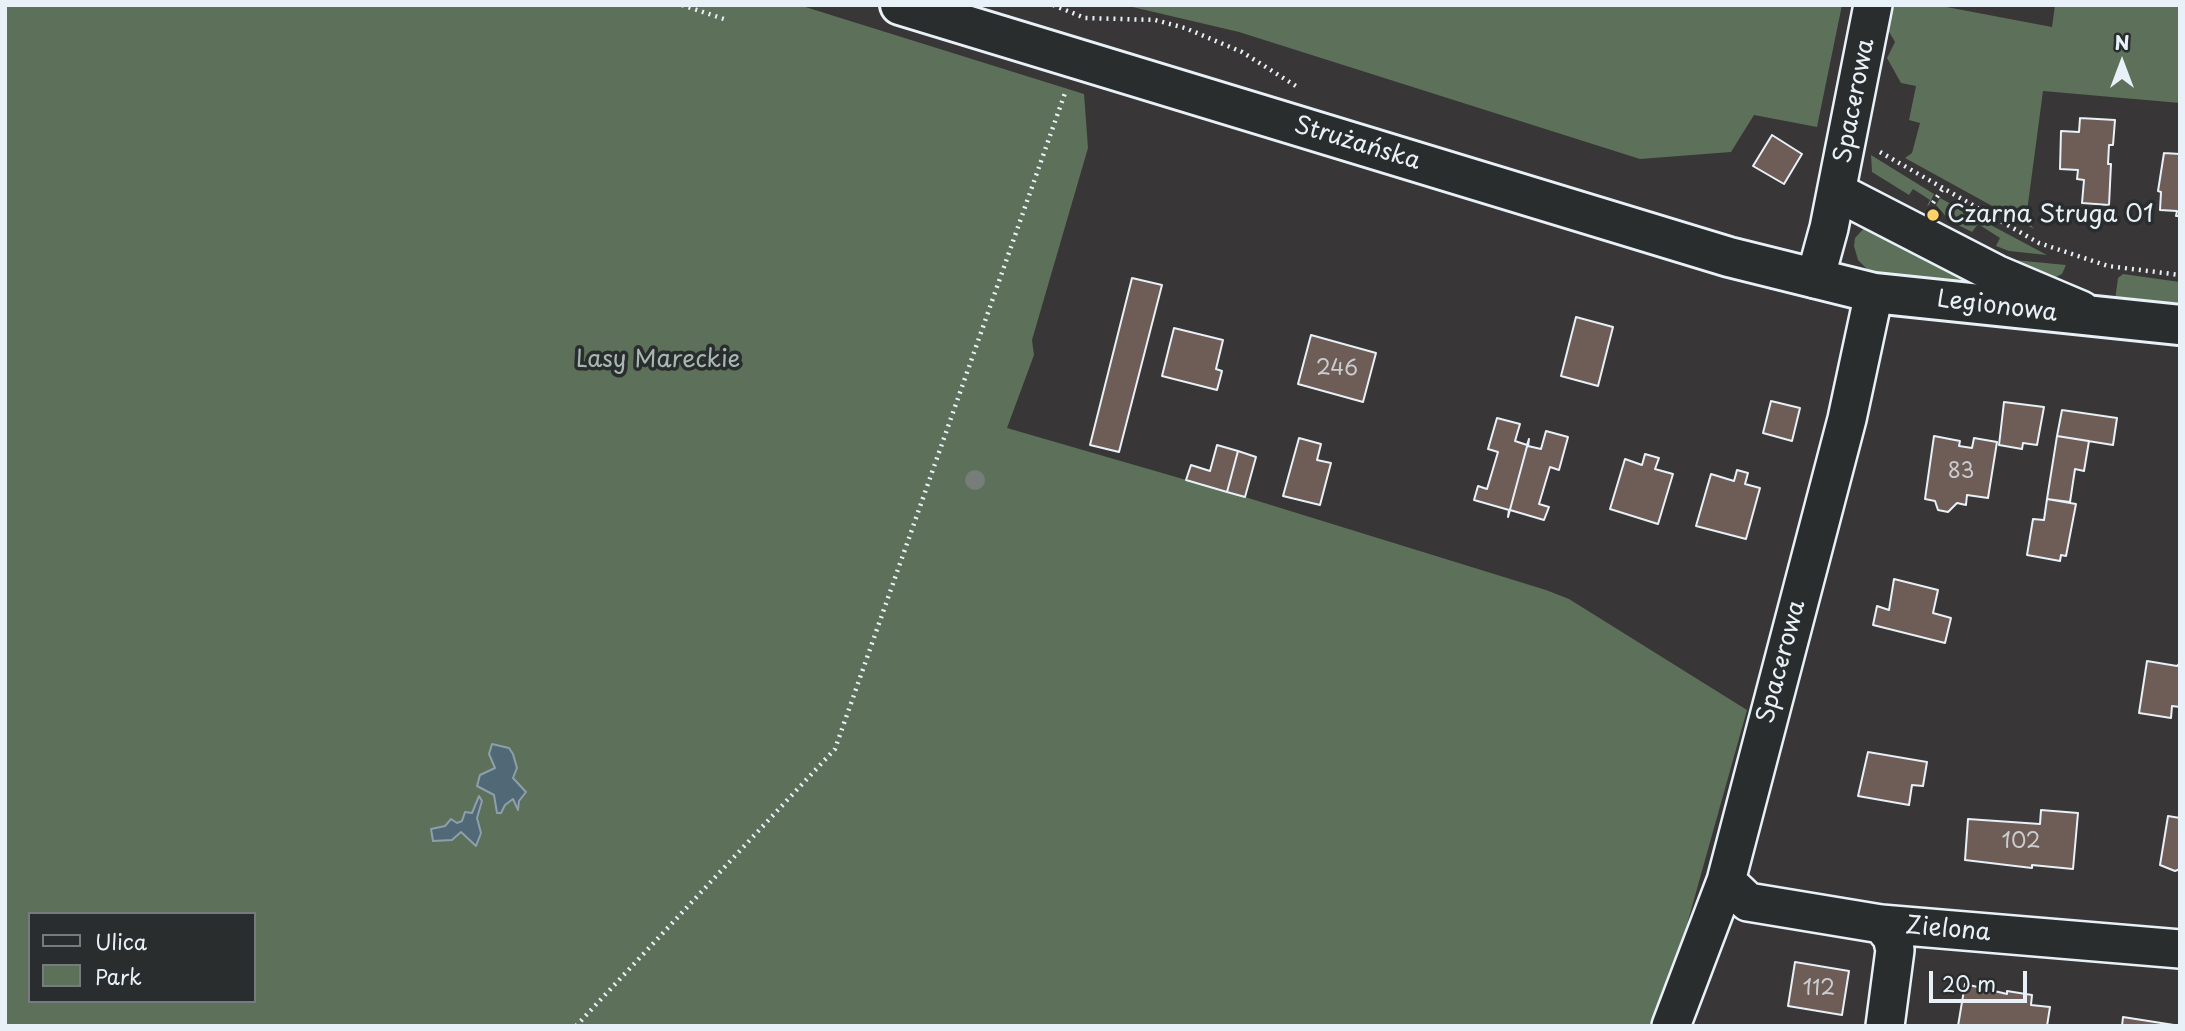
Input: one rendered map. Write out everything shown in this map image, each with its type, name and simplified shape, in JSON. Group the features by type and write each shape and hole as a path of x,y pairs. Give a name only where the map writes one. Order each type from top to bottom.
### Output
{"main road":[{"name":"Strużańska","path":"900,5 1592,217 1815,279"},
{"name":"Legionowa","path":"1815,279 1874,293 2180,325"}],"street":[{"name":"Spacerowa","path":"1815,279 1837,192 1873,5"},
{"path":"1837,192 1996,274 2103,319"},
{"name":"Spacerowa","path":"1671,1026 1726,881 1847,419 1874,293"},
{"name":"Zielona","path":"1726,881 1748,902 1881,924 2180,949"},
{"path":"1881,924 1892,937 1895,950 1885,1026"}],"path":[{"path":"682,5 723,19"},
{"path":"1053,5 1085,18 1155,20 1185,27 1242,52 1299,88"},
{"path":"576,1026 835,749 1077,59"},
{"path":"1868,145 2039,243 2108,266 2180,275"},
{"path":"1928,210 1942,188"}],"green space":[{"name":"Lasy Mareckie","path":"5,5 799,5 1084,94 1088,148 1032,340 1034,355 1007,428 1245,497 1546,590 1569,599 1747,710 1667,996 1653,1026 5,1026"},
{"path":"1124,5 1842,5 1817,127 1754,115 1731,152 1640,159 1239,32"},
{"path":"1894,5 1936,5 2052,27 2055,5 2180,5 2180,103 2043,91 2026,219 2034,229 1905,158 1912,153 1920,123 1909,120 1916,86 1901,83 1887,58 1895,42 1888,30"},
{"path":"1871,155 1934,194 1929,205 1927,206 1930,200 1913,189 1909,195 1872,172"},
{"path":"1940,198 2047,255 2009,251 1996,246 2000,238 1978,224 1972,232 1950,221 1936,205"},
{"path":"1866,226 1974,280 1977,285 1870,272 1858,260 1854,246 1855,238"},
{"path":"2004,259 2066,265 2062,274 2052,279"},
{"path":"2123,274 2180,282 2180,302 2166,307 2115,300 2118,278"}],"water":[{"path":"492,744 509,748 513,754 517,768 513,778 526,792 519,801 518,810 513,799 505,805 501,813 497,813 494,795 477,786 480,775 495,768 489,754"},
{"path":"479,796 482,801 477,818 481,833 476,846 461,832 452,840 433,841 431,829 445,826 451,819 457,823 462,821 465,812 472,813"}],"building":[{"path":"2080,118 2115,120 2113,145 2109,145 2109,205 2082,203 2084,180 2077,179 2078,170 2060,169 2061,131 2079,132"},
{"path":"1772,135 1802,154 1784,184 1753,166"},
{"path":"2164,153 2180,154 2180,216 2176,216 2177,211 2160,210 2161,192 2158,191"},
{"path":"1132,278 1162,285 1119,452 1090,445"},
{"path":"1576,317 1613,327 1598,386 1561,376"},
{"path":"1174,328 1223,340 1216,369 1222,371 1217,390 1162,376"},
{"path":"1311,335 1376,353 1363,402 1298,384"},
{"path":"1771,401 1800,408 1792,441 1763,433"},
{"path":"2004,402 2044,407 2037,445 2023,443 2022,449 1999,445"},
{"path":"2062,410 2117,418 2113,445 2057,436"},
{"path":"1497,418 1520,424 1515,441 1527,445 1529,439 1508,517 1509,510 1474,500 1478,486 1487,489 1498,452 1488,449"},
{"path":"1546,431 1568,437 1559,470 1550,467 1539,504 1549,507 1544,520 1510,510 1508,517 1529,439 1528,446 1541,449"},
{"path":"1934,436 1960,441 1959,446 1972,448 1974,438 1997,442 1988,498 1967,495 1966,505 1957,503 1948,512 1938,510 1935,501 1925,499"},
{"path":"2057,436 2089,441 2084,471 2075,469 2070,502 2047,499"},
{"path":"1299,438 1321,444 1317,460 1331,463 1320,505 1283,496"},
{"path":"1217,445 1238,451 1227,492 1186,480 1191,465 1210,471"},
{"path":"1238,451 1256,457 1245,497 1227,492"},
{"path":"1645,454 1659,458 1655,469 1673,474 1658,524 1610,509 1625,459 1642,465"},
{"path":"1737,470 1748,473 1745,484 1760,488 1746,539 1696,526 1711,474 1734,481"},
{"path":"2047,499 2076,504 2066,556 2061,555 2060,561 2027,555 2033,519 2044,520"},
{"path":"1894,579 1938,590 1933,613 1951,618 1945,643 1873,625 1877,606 1889,610"},
{"path":"2147,661 2177,666 2180,663 2180,707 2172,706 2171,718 2139,713"},
{"path":"1868,752 1927,762 1923,786 1912,785 1909,805 1858,796"},
{"path":"2041,810 2078,813 2073,869 2032,865 2032,868 1965,860 1968,819 2040,824"},
{"path":"2168,816 2180,818 2180,869 2175,871 2160,865"},
{"path":"1795,962 1849,971 1842,1015 1788,1006"},
{"path":"1965,984 2007,994 2007,991 2032,995 2031,1005 2050,1007 2047,1026 1958,1026"},
{"path":"2123,1017 2174,1025 2174,1026 2122,1026"}],"place":[{"name":"Czarna Struga 01","path":"1933,215"}]}
